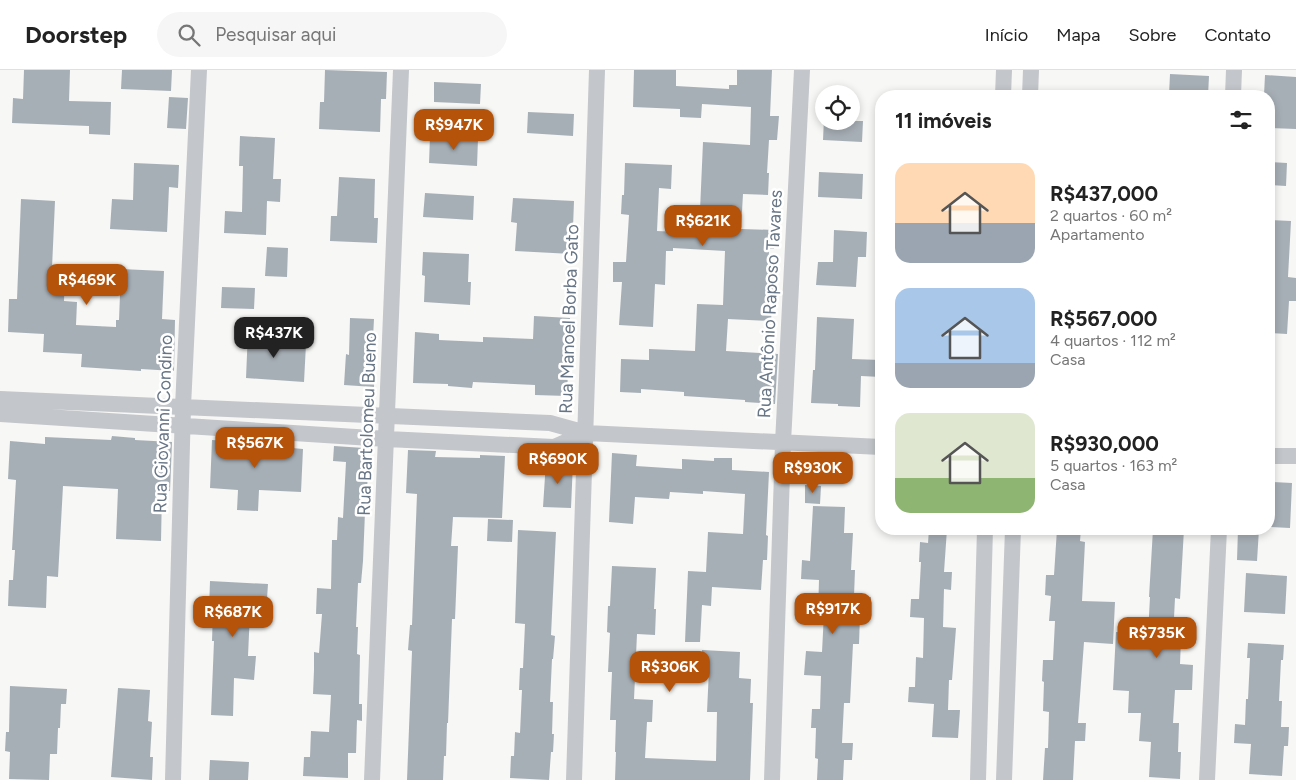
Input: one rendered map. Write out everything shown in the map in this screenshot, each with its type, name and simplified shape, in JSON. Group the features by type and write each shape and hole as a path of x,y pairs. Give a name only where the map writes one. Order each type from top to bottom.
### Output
{"street":[{"name":"Rua Giovanni Condino","path":"173,780 183,407 199,70"},
{"name":"Rua Bartolomeu Bueno","path":"372,780 401,70"},
{"name":"Rua Manoel Borba Gato","path":"574,780 597,70"},
{"name":"Rua Antônio Raposo Tavares","path":"772,780 783,443 802,70"},
{"path":"1003,90 1004,70"},
{"path":"1030,90 1031,70"},
{"path":"1233,90 1234,70"},
{"path":"0,399 550,423 586,433 875,447"},
{"path":"0,414 387,439 554,447 586,433"},
{"path":"1275,456 1296,456"},
{"path":"978,780 985,535"},
{"path":"1004,780 1013,535"},
{"path":"1207,780 1219,535"}],"building":[{"path":"24,70 70,70 69,101 111,102 110,135 89,134 89,126 12,123 13,98 23,99"},
{"path":"122,70 172,70 171,91 121,89"},
{"path":"325,70 387,72 386,99 381,99 380,132 319,129 320,102 324,102"},
{"path":"634,70 676,70 676,86 729,89 729,85 737,85 737,70 772,70 770,116 779,116 777,140 769,140 768,195 743,194 741,229 775,230 774,249 769,249 768,282 775,282 771,321 728,319 726,351 778,354 775,404 684,396 684,392 641,389 641,393 620,392 621,359 649,360 649,349 695,351 697,304 723,305 725,251 673,248 673,251 666,251 665,285 655,284 653,327 619,325 622,282 613,282 613,262 626,262 629,215 621,214 622,195 624,195 625,163 672,165 671,189 659,188 657,231 699,233 703,142 750,145 751,107 702,104 701,118 680,117 680,109 633,107"},
{"path":"1170,74 1209,76 1208,90 1169,90"},
{"path":"1265,75 1296,77 1296,129 1275,128 1275,90 1264,90"},
{"path":"434,82 481,84 480,104 434,102"},
{"path":"169,97 188,98 186,129 167,128"},
{"path":"528,112 574,114 573,136 527,133"},
{"path":"860,121 863,121 862,142 823,140 823,130 860,130"},
{"path":"240,136 275,138 273,179 281,179 280,202 267,201 266,235 224,233 225,211 242,212 243,166 239,166"},
{"path":"430,136 478,139 477,166 429,163"},
{"path":"1275,162 1287,163 1286,186 1275,185"},
{"path":"134,163 179,165 178,188 169,187 167,232 110,229 112,199 133,200"},
{"path":"819,172 863,174 862,199 818,197"},
{"path":"339,177 375,179 374,218 378,218 377,243 330,241 331,216 337,216"},
{"path":"425,193 474,196 473,220 423,217"},
{"path":"513,198 574,201 572,254 515,251 517,223 511,222"},
{"path":"21,199 55,201 52,268 65,268 64,301 77,302 76,325 116,327 116,320 119,320 121,269 164,271 162,319 175,320 174,371 81,367 82,354 43,352 44,334 8,332 9,299 17,299"},
{"path":"1275,220 1291,221 1288,277 1296,278 1296,301 1289,301 1287,334 1275,333"},
{"path":"834,230 867,232 866,257 858,257 856,287 816,285 818,262 833,262"},
{"path":"267,247 288,248 287,277 265,276"},
{"path":"423,252 469,254 468,282 471,282 470,305 424,302 425,276 422,275"},
{"path":"222,287 255,288 254,309 221,308"},
{"path":"534,316 570,318 567,396 535,395 535,385 473,382 472,388 448,386 448,384 413,383 415,332 439,334 439,340 483,342 483,337 533,339"},
{"path":"817,317 854,319 852,359 875,360 875,377 861,376 860,407 811,403 813,370 815,370"},
{"path":"350,318 374,319 372,356 375,356 374,387 344,385 346,354 349,355"},
{"path":"248,331 273,333 273,342 306,344 304,382 246,378"},
{"path":"112,436 135,438 135,440 172,442 170,491 162,491 161,541 116,539 118,489 63,486 58,577 47,576 46,608 8,606 9,580 13,580 15,550 12,550 16,480 8,479 10,441 45,444 45,437 111,440"},
{"path":"212,440 281,442 281,447 303,449 301,492 259,490 258,511 237,510 238,490 210,488"},
{"path":"334,446 364,448 362,469 368,470 363,561 361,583 358,583 356,627 358,627 357,654 360,655 359,704 362,704 362,721 357,720 356,753 348,753 348,778 303,776 304,757 310,757 311,731 329,732 331,695 313,694 314,652 319,653 322,614 316,614 317,588 331,589 332,540 337,540 338,517 343,518 346,462 333,461"},
{"path":"408,450 436,451 435,457 480,458 480,455 505,456 502,518 453,517 451,546 458,546 455,619 452,619 448,723 443,780 407,780 412,651 408,650 410,625 412,625 417,494 406,493"},
{"path":"612,453 637,455 636,466 682,469 682,459 714,461 714,458 732,458 732,470 769,472 766,535 768,536 767,560 763,560 761,590 712,587 711,606 702,605 700,642 685,642 688,571 706,572 708,532 743,534 745,494 703,491 703,494 670,492 669,499 635,497 633,524 609,522"},
{"path":"546,461 573,462 571,508 543,507"},
{"path":"1275,482 1292,483 1290,528 1275,527"},
{"path":"805,485 821,486 820,504 805,503"},
{"path":"813,506 845,507 844,533 853,533 851,570 855,570 854,596 871,597 871,616 860,615 859,644 853,644 850,703 844,703 842,743 853,743 852,760 844,760 843,780 817,780 818,759 815,758 816,728 811,728 812,709 820,709 821,676 804,675 806,651 822,652 824,613 818,613 819,580 801,579 802,560 810,561"},
{"path":"488,519 513,520 512,542 487,541"},
{"path":"518,530 556,532 551,635 555,636 550,702 553,702 552,734 554,734 549,780 510,778 511,756 514,756 515,732 520,733 522,690 519,690 520,668 523,668 525,624 515,623"},
{"path":"929,535 947,535 944,572 952,572 951,590 944,589 943,627 956,628 952,680 949,680 948,710 960,710 958,738 932,737 934,704 908,702 909,687 915,687 916,657 923,658 924,618 910,617 911,599 919,599 920,542 928,543"},
{"path":"1057,535 1080,535 1080,541 1085,542 1082,601 1115,602 1113,644 1084,642 1078,723 1086,723 1085,741 1075,741 1073,780 1043,780 1045,748 1048,748 1049,712 1043,711 1043,660 1053,660 1055,621 1049,621 1051,596 1045,595 1046,575 1054,575"},
{"path":"1153,535 1184,535 1180,599 1175,598 1173,638 1181,639 1180,664 1193,665 1192,690 1175,690 1173,723 1179,723 1178,752 1181,752 1180,779 1149,777 1151,742 1139,741 1141,713 1128,713 1129,691 1113,690 1116,632 1148,634"},
{"path":"1238,535 1259,535 1257,561 1237,560"},
{"path":"612,566 656,568 655,635 637,634 634,699 653,700 652,722 647,722 645,758 716,761 717,712 707,712 709,669 702,669 702,650 740,652 739,678 751,679 750,703 753,703 750,780 615,780 616,720 610,720 612,672 608,672 610,633 607,632"},
{"path":"1246,573 1287,576 1285,614 1244,612"},
{"path":"210,581 268,584 266,613 250,612 248,656 256,656 254,680 234,678 233,716 211,715 214,641 212,641 213,610 209,610"},
{"path":"1248,643 1284,645 1283,660 1281,660 1279,701 1282,701 1281,727 1289,727 1288,746 1284,746 1282,776 1249,774 1251,744 1234,743 1235,724 1245,725 1250,658 1247,658"},
{"path":"10,686 67,689 66,704 61,704 57,754 50,754 49,780 9,779 10,752 5,751 6,732 9,732"},
{"path":"118,688 150,690 148,721 152,722 150,757 153,757 152,780 111,777"},
{"path":"210,760 249,762 248,780 209,780"}]}
